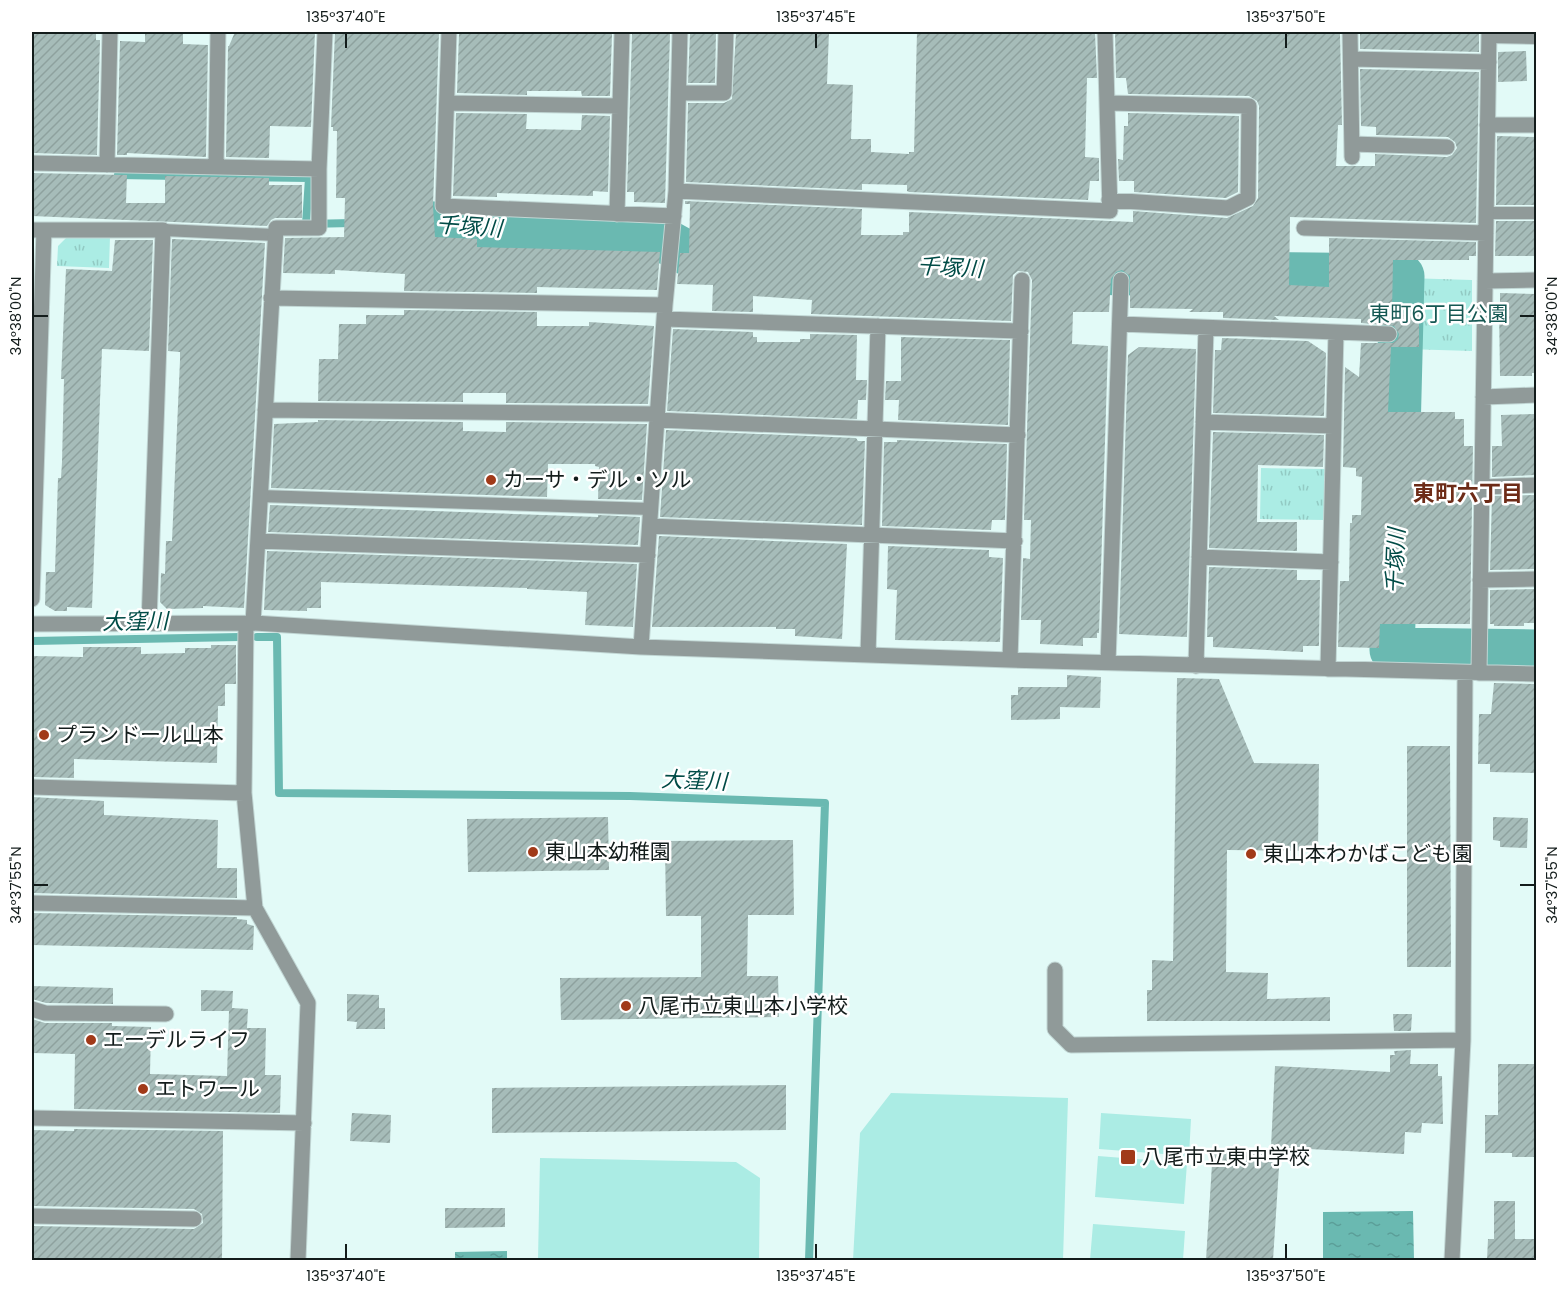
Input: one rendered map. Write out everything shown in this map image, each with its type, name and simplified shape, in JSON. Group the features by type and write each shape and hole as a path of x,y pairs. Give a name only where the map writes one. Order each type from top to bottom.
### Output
{"street":[{"path":"107,165 110,32"},
{"path":"216,167 218,32"},
{"path":"298,1260 308,1003 255,908 244,793 249,623 258,542 275,235 276,228 319,228 319,169 325,32"},
{"path":"449,32 443,206 674,216"},
{"path":"616,214 622,32"},
{"path":"641,647 664,312 676,191 680,32"},
{"path":"679,93 724,93 726,32"},
{"path":"676,191 1110,211 1105,32"},
{"path":"1350,32 1352,150 1447,147"},
{"path":"1452,1260 1463,1041 1480,580 1489,34"},
{"path":"1351,59 1488,62"},
{"path":"447,103 620,106"},
{"path":"1107,103 1249,106 1248,198 1228,208 1109,200"},
{"path":"1488,125 1536,125"},
{"path":"32,163 319,169"},
{"path":"1304,228 1486,232"},
{"path":"32,599 38,230 163,230 149,623"},
{"path":"1010,660 1022,280"},
{"path":"1108,663 1121,280"},
{"path":"1485,281 1536,280"},
{"path":"272,298 664,312 878,326 1021,331"},
{"path":"1120,324 1389,334"},
{"path":"868,655 878,326"},
{"path":"1196,666 1206,328"},
{"path":"1328,669 1336,332"},
{"path":"1484,397 1536,395"},
{"path":"265,410 657,417 1018,435"},
{"path":"1203,422 1333,426"},
{"path":"1482,487 1536,485"},
{"path":"650,526 1015,541"},
{"path":"258,542 648,555"},
{"path":"1199,557 1331,562"},
{"path":"1480,580 1536,579"},
{"path":"32,624 249,623 641,647 1196,666 1328,669 1476,662 1536,674"},
{"path":"32,787 244,793"},
{"path":"32,903 255,908"},
{"path":"1055,970 1055,1029 1071,1045 1463,1041"},
{"path":"32,1008 45,1013 166,1014"},
{"path":"32,1118 304,1123"},
{"path":"32,1216 194,1219"}],"lane":[{"path":"1489,34 1536,38"},
{"path":"1486,213 1536,213"},
{"path":"163,230 275,235"},
{"path":"260,496 651,509"}],"green space":[{"path":"68,236 110,237 109,268 57,266 58,246"},
{"name":"東町6丁目公園","path":"1406,278 1472,280 1472,351 1405,349"},
{"path":"1261,468 1326,469 1325,520 1260,519"},
{"path":"891,1093 1068,1098 1063,1260 853,1260 860,1133"},
{"path":"1101,1113 1191,1119 1189,1156 1099,1149"},
{"path":"1098,1156 1187,1163 1184,1204 1095,1197"},
{"path":"540,1158 736,1162 760,1178 759,1260 538,1260"},
{"path":"1093,1224 1185,1231 1183,1260 1090,1260"}],"water":[{"path":"1413,1211 1414,1260 1323,1260 1323,1212"},
{"path":"507,1251 507,1260 455,1260 455,1252"}],"building":[{"path":"32,32 96,32 96,40 100,40 97,155 32,153"},
{"path":"145,32 183,32 183,44 208,45 206,157 127,153 127,155 117,155 120,41 145,42"},
{"path":"235,32 315,32 311,127 270,126 269,158 226,157 228,46"},
{"path":"335,32 439,32 433,206 435,237 477,239 477,247 660,252 657,290 537,287 537,293 404,291 405,274 335,270 335,274 283,273 285,238 344,237 345,198 336,198 337,131 333,131 331,127"},
{"path":"459,32 610,32 612,34 610,96 582,96 581,91 527,91 527,95 457,93"},
{"path":"690,32 716,32 715,83 688,83"},
{"path":"736,32 829,32 827,84 853,85 851,139 871,139 871,152 909,154 909,152 914,152 917,32 1095,32 1097,78 1087,78 1085,157 1099,158 1099,181 1090,181 1088,200 909,192 907,185 862,184 862,190 686,182 688,103 724,103 732,99"},
{"path":"1115,32 1340,32 1342,125 1338,125 1336,166 1375,166 1375,154 1447,157 1452,155 1457,148 1455,142 1448,137 1376,135 1376,127 1361,126 1360,69 1479,72 1476,223 1290,217 1289,285 1329,287 1329,238 1476,242 1476,256 1469,256 1469,260 1393,260 1392,313 1419,314 1419,347 1391,347 1388,412 1455,412 1455,419 1464,419 1464,446 1473,446 1470,624 1380,624 1379,648 1338,647 1340,581 1349,581 1350,523 1352,523 1352,515 1361,515 1362,477 1356,476 1356,468 1343,467 1345,367 1359,377 1361,343 1393,343 1398,339 1399,334 1394,326 1361,323 1361,319 1274,316 1279,320 1223,318 1223,312 1130,308 1130,276 1122,270 1116,272 1111,279 1109,312 1073,312 1072,344 1108,346 1099,633 1097,633 1097,638 1083,638 1083,646 1040,644 1041,620 1021,620 1023,558 1030,559 1031,520 1024,520 1032,280 1028,272 1018,271 1013,275 1011,321 811,314 812,300 753,296 753,312 712,311 713,285 677,284 680,253 689,253 690,204 685,204 685,201 862,209 861,235 903,235 903,232 909,232 909,212 1133,222 1133,211 1227,218 1253,206 1258,198 1259,106 1257,101 1249,96 1128,94 1126,78 1116,78"},
{"path":"1360,32 1479,32 1479,52 1360,49"},
{"path":"632,34 670,34 665,203 634,202 634,192 627,192"},
{"path":"1526,51 1527,81 1498,82 1498,52"},
{"path":"456,113 527,114 526,129 581,130 582,115 610,116 608,192 593,191 593,196 497,193 497,197 453,196"},
{"path":"1128,113 1239,116 1238,192 1226,198 1134,192 1134,181 1119,181 1118,159 1123,160 1124,126 1128,126"},
{"path":"1497,136 1536,137 1536,205 1496,205"},
{"path":"32,173 127,175 126,203 165,203 165,176 269,178 269,185 302,185 302,218 275,218 267,226 32,216"},
{"path":"1496,221 1536,221 1536,256 1495,256"},
{"path":"172,239 265,243 244,608 203,606 203,608 167,609 160,602 161,573 165,574 166,541 172,541 180,360 180,352 168,351"},
{"path":"115,240 153,240 149,351 102,349 92,608 67,607 67,611 55,611 45,605 46,572 55,572 58,478 61,478 62,462 64,379 61,379 66,269 112,271"},
{"path":"1500,293 1536,294 1536,373 1532,373 1532,376 1500,376"},
{"path":"404,310 537,312 537,326 589,326 589,322 654,326 648,404 506,403 506,393 463,393 463,402 318,401 319,359 338,359 339,324 366,324 366,315 404,315"},
{"path":"673,329 753,332 753,337 757,337 757,342 800,342 800,339 810,339 810,334 857,335 856,380 867,380 866,400 858,400 857,419 667,411"},
{"path":"901,337 1010,340 1008,425 898,420 899,400 885,400 886,381 901,381"},
{"path":"1222,338 1308,341 1326,353 1324,416 1213,413 1215,350 1221,350"},
{"path":"1139,347 1196,349 1187,637 1119,634 1128,355"},
{"path":"1536,414 1536,475 1492,477 1492,446 1502,446 1501,415"},
{"path":"318,420 463,422 463,431 506,432 506,422 647,424 642,500 598,499 599,467 595,464 548,464 547,497 271,488 274,424 318,422"},
{"path":"666,430 856,438 858,441 865,441 862,525 660,517"},
{"path":"1213,432 1324,435 1323,467 1258,465 1257,522 1297,522 1297,551 1209,548"},
{"path":"897,440 1007,444 1005,520 992,520 991,530 882,526 884,442 897,442"},
{"path":"1536,495 1536,569 1490,570 1492,496"},
{"path":"270,505 640,517 638,545 268,532"},
{"path":"659,536 847,544 842,639 795,636 795,629 776,629 776,627 652,627"},
{"path":"888,546 989,550 989,557 1003,558 1000,642 895,640 897,590 887,589"},
{"path":"267,551 637,564 633,627 585,625 587,592 527,588 321,582 321,608 307,608 307,611 264,610"},
{"path":"1209,567 1297,570 1297,580 1320,580 1319,646 1303,646 1303,652 1213,647 1213,637 1207,637"},
{"path":"1536,589 1536,623 1524,623 1524,626 1490,624 1490,590"},
{"path":"211,645 236,645 236,684 225,684 225,706 218,706 217,763 74,759 74,778 32,777 32,656 83,657 83,647 141,647 141,654 185,653 185,648 211,648"},
{"path":"1067,675 1101,677 1100,708 1060,707 1060,719 1011,720 1011,695 1018,695 1018,687 1067,687"},
{"path":"1177,678 1219,679 1254,763 1319,764 1318,851 1227,850 1226,972 1268,973 1267,999 1330,997 1330,1021 1147,1021 1147,990 1152,990 1152,960 1173,961"},
{"path":"1494,683 1536,684 1536,773 1490,772 1490,764 1478,764 1479,714 1491,714"},
{"path":"1407,746 1450,746 1451,967 1407,967"},
{"path":"32,797 104,801 104,815 218,820 217,868 237,868 237,898 32,893"},
{"path":"608,817 609,870 468,872 467,819"},
{"path":"1493,817 1528,818 1527,848 1500,847 1500,841 1493,840"},
{"path":"793,840 794,915 748,915 747,976 778,976 779,1017 561,1020 560,978 701,977 701,916 666,916 665,841"},
{"path":"32,913 237,917 237,919 247,920 247,924 254,926 253,950 32,945"},
{"path":"32,986 113,988 113,1004 46,1003 32,999"},
{"path":"201,990 233,991 232,1008 248,1009 247,1028 266,1028 265,1075 281,1075 280,1113 74,1109 75,1054 32,1053 32,1019 45,1023 112,1023 112,1026 151,1027 150,1074 227,1076 229,1011 201,1011"},
{"path":"347,994 379,995 379,1008 385,1008 385,1029 356,1029 357,1022 347,1021"},
{"path":"1393,1014 1412,1014 1411,1031 1394,1031"},
{"path":"1411,1050 1410,1064 1438,1064 1438,1076 1442,1076 1443,1124 1422,1123 1421,1133 1405,1132 1404,1154 1271,1147 1275,1066 1390,1072 1390,1055 1395,1055 1394,1051"},
{"path":"1498,1064 1536,1064 1536,1157 1512,1157 1512,1153 1485,1153 1485,1115 1498,1115"},
{"path":"786,1085 786,1130 492,1133 492,1088"},
{"path":"352,1113 391,1115 390,1143 350,1141"},
{"path":"74,1129 223,1131 222,1260 32,1260 32,1226 194,1229 203,1223 202,1214 194,1209 32,1206 32,1130 74,1131"},
{"path":"1213,1148 1280,1152 1273,1260 1206,1260"},
{"path":"1494,1201 1515,1201 1515,1239 1536,1239 1536,1260 1487,1260 1488,1239 1494,1239"},
{"path":"445,1208 505,1208 505,1227 445,1228"}],"waterway":[{"name":"千塚川","path":"118,175 309,178 306,224 352,223"},
{"name":"千塚川","path":"382,202 387,212 402,222 660,238 689,254 749,257"},
{"name":"千塚川","path":"1055,272 1402,276 1397,474"},
{"name":"千塚川","path":"1395,564 1392,650 1536,652"},
{"name":"大窪川","path":"32,641 240,637"},
{"name":"大窪川","path":"257,637 277,637 279,793 630,796 825,803 809,1260"}],"place":[{"name":"カーサ・デル・ソル","path":"491,480"},
{"name":"プランドール山本","path":"44,735"},
{"name":"東山本幼稚園","path":"533,852"},
{"name":"東山本わかばこども園","path":"1251,854"},
{"name":"八尾市立東山本小学校","path":"626,1006"},
{"name":"エーデルライフ","path":"91,1040"},
{"name":"エトワール","path":"143,1089"},
{"name":"八尾市立東中学校","path":"1128,1157"}],"district":[{"name":"東町六丁目","path":"1468,493"}]}
